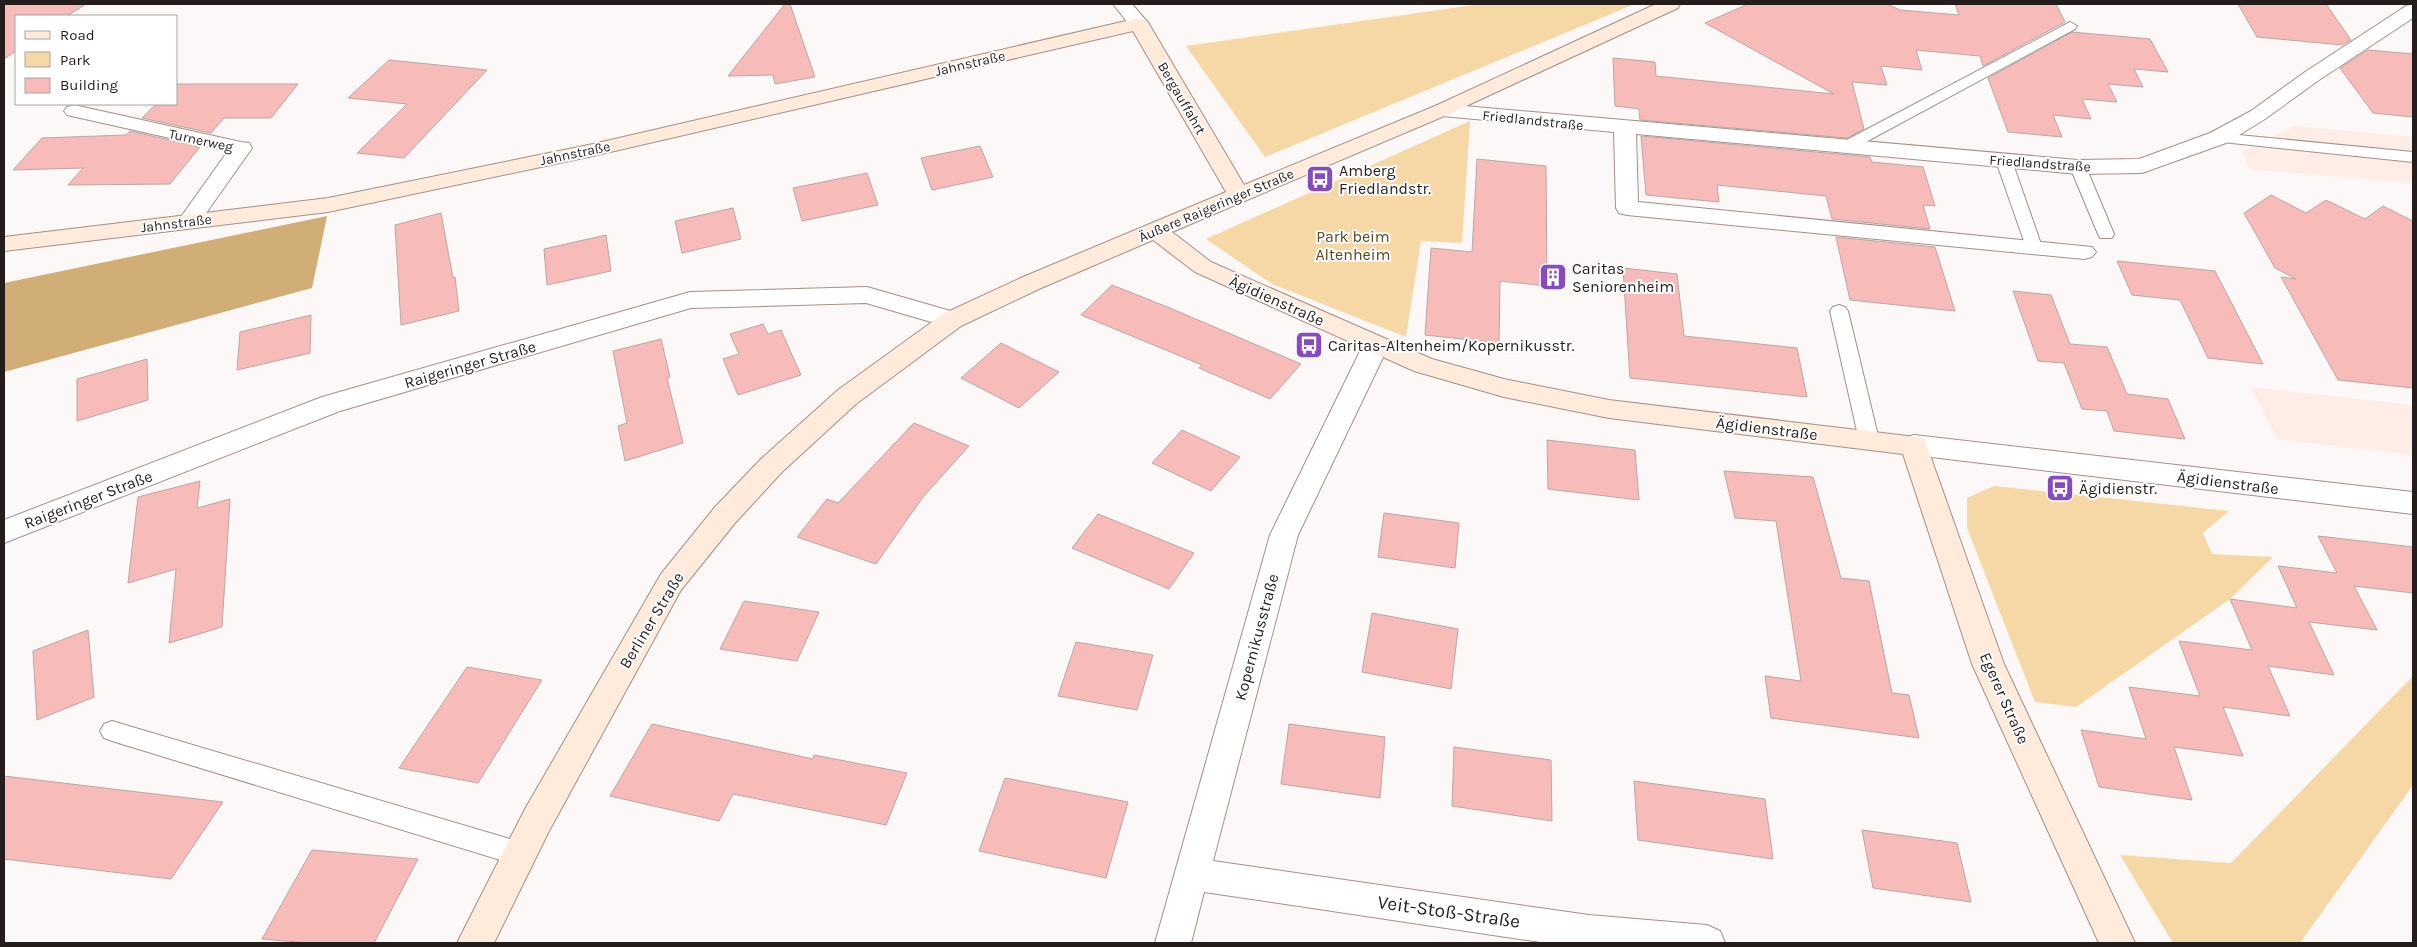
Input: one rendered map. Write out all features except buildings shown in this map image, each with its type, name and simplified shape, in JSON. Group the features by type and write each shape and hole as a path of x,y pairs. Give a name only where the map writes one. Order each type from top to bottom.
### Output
{"street":[{"name":"Bergauffahrt","path":"1122,4 1139,24 1239,195"},
{"name":"Äußere Raigeringer Straße","path":"952,320 1031,283 1442,110 1671,4"},
{"name":"Friedlandstraße","path":"1442,110 1625,128 2078,167 2142,166 2218,138 2258,115 2312,76 2413,10"},
{"name":"Jahnstraße","path":"4,244 338,203 602,148 1139,24"},
{"name":"Turnerweg","path":"74,111 240,148 189,221"},
{"path":"1625,128 1627,208 2084,252"},
{"name":"Ägidienstraße","path":"1155,231 1203,268 1423,365 1495,386 1609,409 2413,503"},
{"name":"Raigeringer Straße","path":"4,532 331,404 690,300 867,295 952,320"},
{"name":"Berliner Straße","path":"474,943 537,820 671,582 725,514 772,465 847,397 952,320"},
{"name":"Kopernikusstraße","path":"1173,943 1284,535 1376,345"},
{"name":"Egerer Straße","path":"1914,445 1988,664 2117,943"},
{"name":"Veit-Stoß-Straße","path":"1192,874 1589,932 1707,943"}],"lane":[{"path":"1845,147 2070,26"},
{"path":"2218,138 2413,157"},
{"path":"2004,161 2034,247"},
{"path":"2078,167 2106,234"},
{"path":"1839,311 1869,440"},
{"path":"112,731 520,854"}],"shaded area":[{"path":"2295,126 2413,137 2413,183 2249,169 2242,151"},
{"path":"327,216 312,288 4,372 4,283"},
{"path":"2251,387 2413,405 2413,455 2277,439"}],"green space":[{"path":"1481,4 1635,4 1265,157 1186,46"},
{"name":"Park beim Altenheim","path":"1470,121 1462,243 1421,241 1406,337 1272,284 1206,239"},
{"path":"1994,486 2229,511 2203,533 2212,554 2273,557 2230,599 2076,707 2035,702 1967,528 1967,498"},
{"path":"2413,676 2413,785 2300,943 2173,943 2120,855 2231,863"}],"place":[{"name":"Amberg Friedlandstr.","path":"1320,179"},
{"name":"Caritas Seniorenheim","path":"1553,277"},
{"name":"Caritas-Altenheim/Kopernikusstr.","path":"1309,345"},
{"name":"Ägidienstr.","path":"2060,488"}]}
